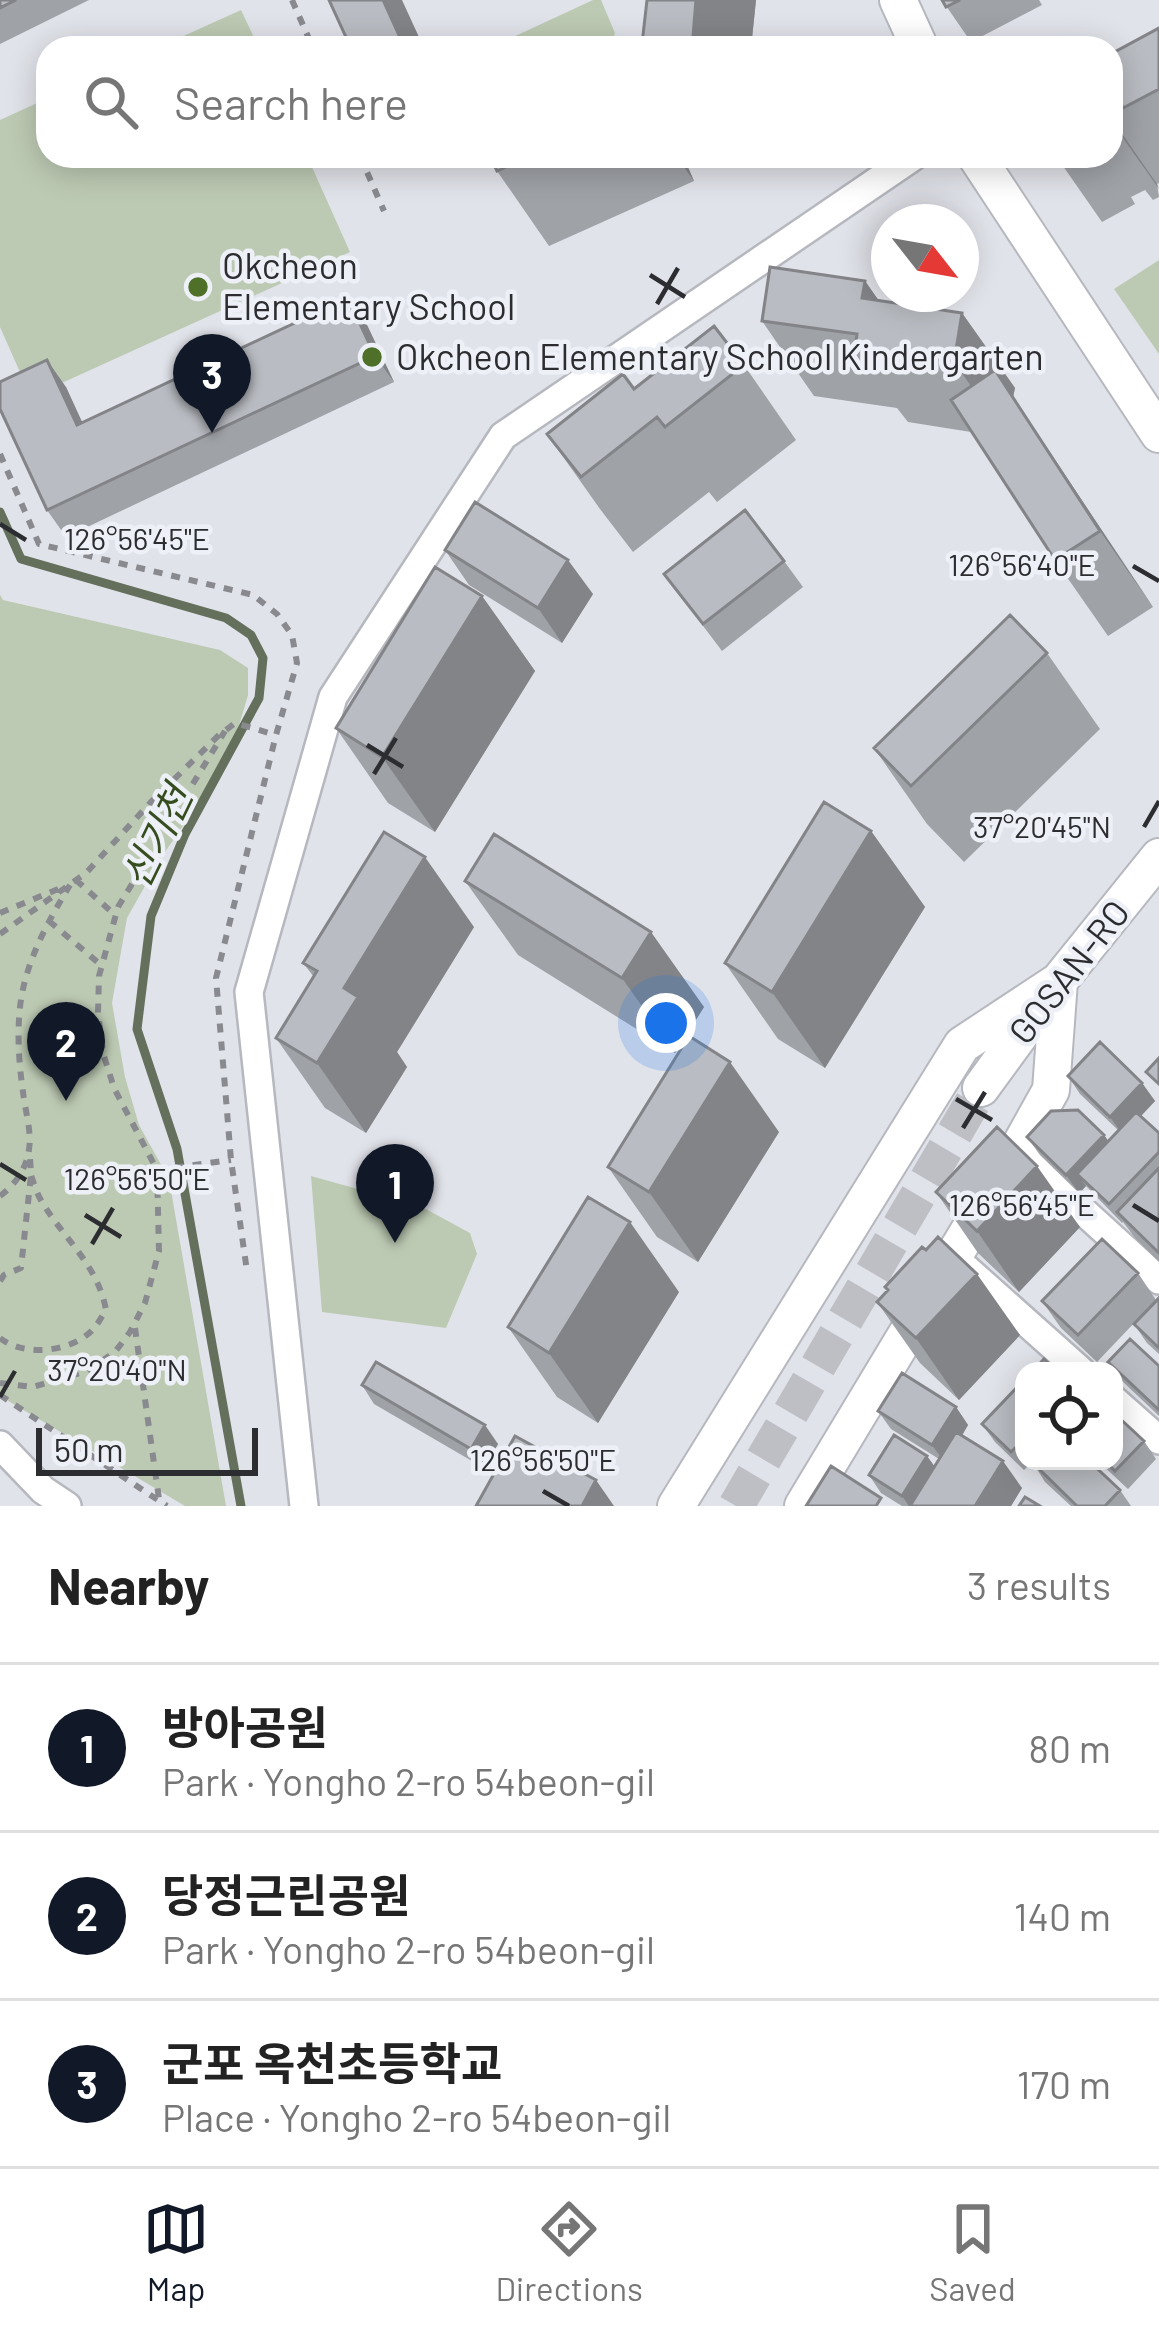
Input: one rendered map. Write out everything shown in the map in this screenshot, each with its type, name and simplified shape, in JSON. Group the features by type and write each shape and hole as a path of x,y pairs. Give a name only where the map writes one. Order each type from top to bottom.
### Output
{"street":[{"path":"898,0 914,36"},
{"path":"304,1506 249,992 333,697 503,436 896,168"},
{"path":"984,168 1159,434"},
{"name":"GOSAN-RO","path":"981,1088 1159,857"},
{"path":"803,1506 1051,1090 1059,981"},
{"path":"676,1506 962,1045 1059,981"},
{"path":"1017,1151 1159,1280"},
{"path":"953,1257 1071,1362"},
{"path":"1123,1408 1159,1440"},
{"path":"0,1445 55,1498"},
{"path":"0,1482 55,1498"}],"path":[{"path":"292,0 308,36"},
{"path":"365,168 384,211"},
{"path":"0,454 39,544 253,596 277,614 292,635 297,663 215,978 231,1160 248,1270"},
{"path":"0,934 86,873 151,802 235,723 276,735"},
{"path":"0,1383 33,1388 86,1371 115,1352 145,1303 159,1251 157,1170 114,1088 103,1053 98,1013 100,965 115,916 133,880 225,731"},
{"path":"0,913 74,882"},
{"path":"74,882 115,916"},
{"path":"0,1281 21,1268 31,1175 20,1073 20,1003 31,961 74,882"},
{"path":"49,921 100,965"},
{"path":"0,1196 12,1187 30,1147"},
{"path":"157,1170 231,1160"},
{"path":"0,1338 28,1350 46,1350 78,1341 94,1330 106,1310 102,1288 41,1202 31,1175"},
{"path":"134,1324 163,1504"},
{"path":"0,1396 163,1504"}],"green space":[{"path":"593,0 601,0 615,33 614,36 515,36"},
{"path":"241,10 253,36 184,36"},
{"path":"36,104 36,168 312,168 350,252 31,397 0,327 0,120"},
{"path":"1159,260 1159,354 1114,289"},
{"path":"0,595 3,600 220,650 248,668 248,695 230,756 127,918 112,1003 139,1125 169,1179 226,1506 185,1506 0,1396"},
{"path":"311,1176 422,1207 470,1233 477,1254 446,1328 322,1312"}],"building":[{"path":"329,0 383,0 399,36 346,36"},
{"path":"647,0 696,0 693,36 643,36"},
{"path":"1159,28 1159,89 1123,108 1123,48"},
{"path":"770,267 865,281 862,298 871,299 871,312 962,313 954,362 855,348 857,334 762,321"},
{"path":"348,298 375,356 47,510 0,409 0,382 47,360 77,425"},
{"path":"714,326 744,365 665,427 657,417 581,477 547,434 623,374 634,389"},
{"path":"995,370 1100,531 1055,560 951,400"},
{"path":"475,502 568,560 538,608 445,550"},
{"path":"745,510 784,561 703,624 664,574"},
{"path":"435,567 482,596 382,757 336,728"},
{"path":"1010,615 1047,653 911,786 874,748"},
{"path":"824,802 871,831 772,992 725,963"},
{"path":"384,832 425,857 344,988 358,997 317,1063 276,1038 317,971 303,963"},
{"path":"494,834 651,932 622,978 465,881"},
{"path":"689,1036 730,1062 649,1192 608,1167"},
{"path":"1100,1042 1142,1083 1110,1117 1068,1076"},
{"path":"1159,1058 1159,1084 1146,1072"},
{"path":"1078,1110 1104,1135 1066,1175 1027,1137 1051,1111"},
{"path":"1136,1112 1159,1133 1159,1152 1109,1204 1077,1174"},
{"path":"997,1127 1037,1166 977,1231 936,1192"},
{"path":"1159,1168 1159,1253 1117,1212"},
{"path":"588,1197 630,1222 549,1353 508,1327"},
{"path":"938,1237 977,1274 916,1338 877,1302 922,1247 926,1250"},
{"path":"1102,1239 1138,1273 1078,1335 1042,1301"},
{"path":"1159,1298 1159,1348 1134,1324"},
{"path":"1130,1339 1159,1366 1159,1410 1123,1376 1123,1362 1108,1362"},
{"path":"376,1362 485,1425 471,1449 362,1385"},
{"path":"902,1373 956,1407 932,1445 878,1411"},
{"path":"1015,1389 1015,1448 1011,1452 982,1424"},
{"path":"1123,1421 1144,1441 1123,1463"},
{"path":"956,1432 1003,1461 975,1506 910,1506"},
{"path":"894,1435 927,1456 902,1496 869,1475"},
{"path":"515,1436 596,1480 582,1506 476,1506"},
{"path":"831,1466 881,1498 876,1506 806,1506"},
{"path":"1040,1470 1099,1470 1120,1490 1105,1506 1077,1506"},
{"path":"1025,1497 1040,1506 1019,1506"}],"waterway":[{"name":"신기천","path":"0,512 21,559 226,618 251,635 263,658 259,698 185,834 151,916 137,1029 177,1149 241,1506"}],"tunnel":[{"path":"736,1506 981,1088"}],"place":[{"name":"Okcheon Elementary School","path":"198,287"},
{"name":"Okcheon Elementary School Kindergarten","path":"372,357"},
{"name":"군포 옥천초등학교","path":"212,433"},
{"name":"당정근린공원","path":"66,1101"},
{"name":"방아공원","path":"395,1243"}]}
